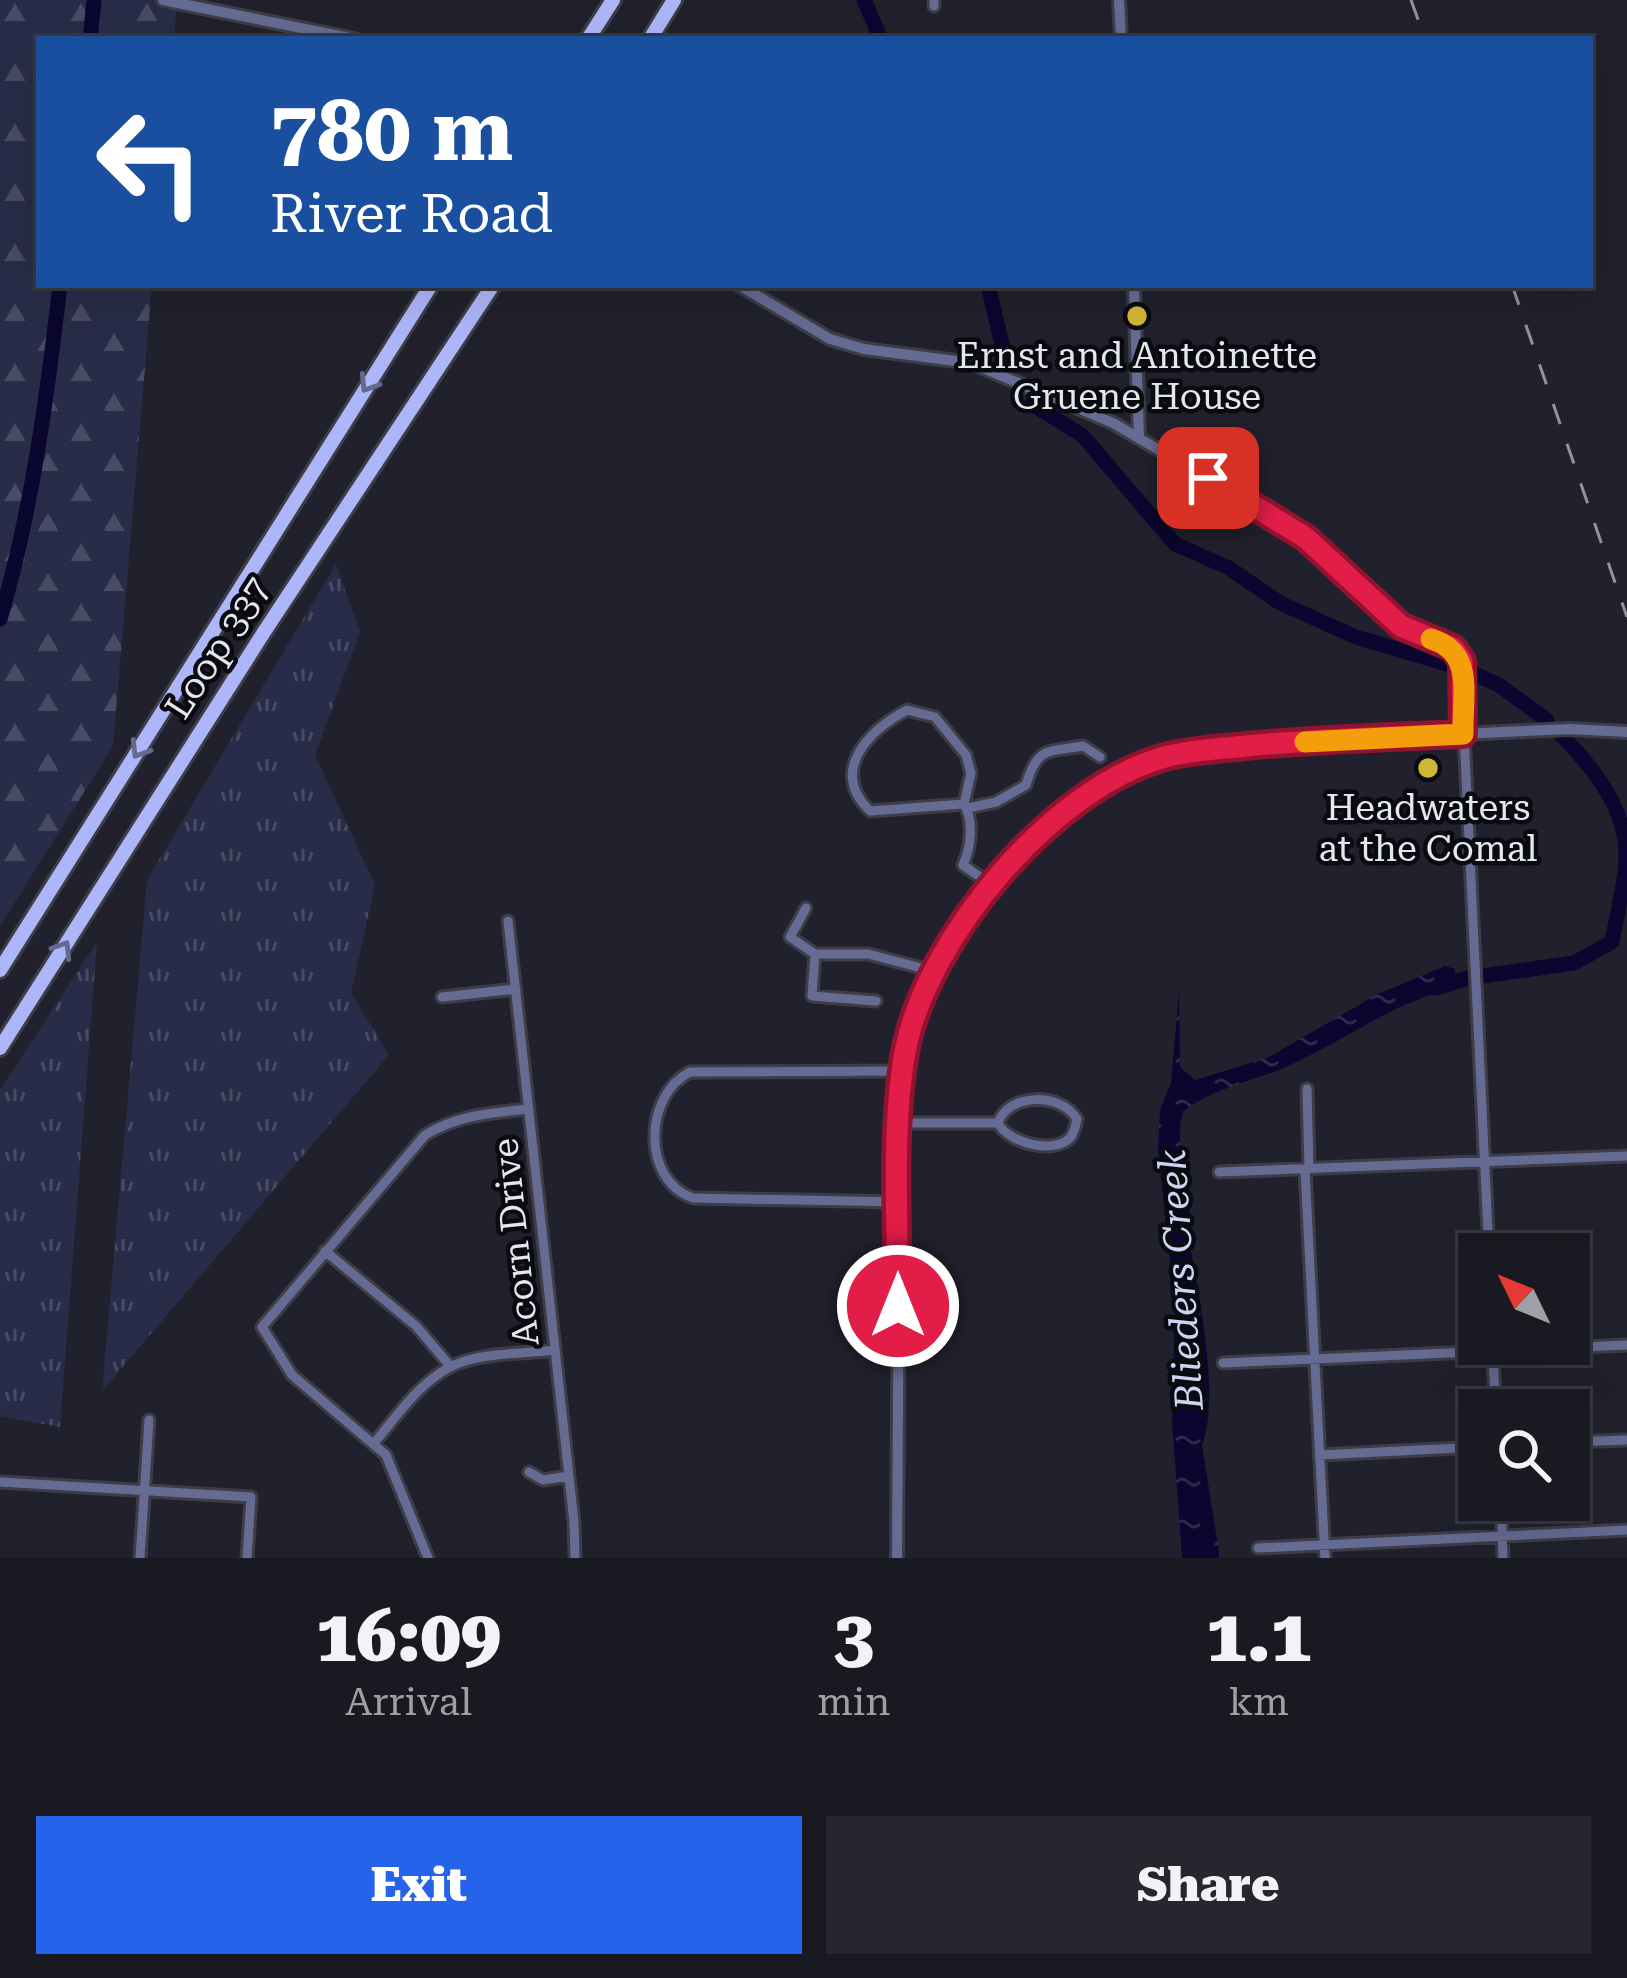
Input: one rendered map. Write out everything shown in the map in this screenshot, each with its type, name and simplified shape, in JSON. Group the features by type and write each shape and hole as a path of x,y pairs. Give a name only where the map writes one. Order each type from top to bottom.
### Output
{"main road":[{"path":"589,36 613,0"},
{"path":"652,36 674,0"},
{"name":"Loop 337","path":"0,970 429,288"},
{"name":"Loop 337","path":"0,1048 297,581 491,288"}],"street":[{"path":"163,0 341,36"},
{"path":"1119,0 1121,36"},
{"path":"745,288 830,339 863,349 971,363 1102,418 1297,531 1401,626 1453,648 1462,661 1488,1233"},
{"path":"1134,288 1139,438"},
{"path":"993,886 963,865 970,843 966,806 971,773 966,755 935,717 907,710 878,725 859,746 855,776 862,803 870,811 966,806 996,802 1025,785 1033,761 1042,752 1083,746 1100,757"},
{"path":"897,1558 902,1071 912,1022 933,971 1028,842 1100,787 1153,761 1204,750 1563,729 1627,732"},
{"path":"806,908 790,937 815,954 868,954 933,971"},
{"name":"Acorn Drive","path":"508,921 575,1558"},
{"path":"815,954 812,996 876,1001"},
{"path":"442,997 516,989"},
{"path":"899,1202 693,1198 661,1174 656,1146 662,1102 680,1078 691,1072 902,1071"},
{"path":"1307,1089 1325,1558"},
{"path":"899,1123 998,1123 1015,1143 1063,1143 1077,1119 1066,1104 1056,1100 1012,1103 998,1123"},
{"path":"428,1558 394,1472 375,1442 292,1375 262,1327 424,1135 470,1115 529,1109"},
{"path":"1219,1172 1627,1156"},
{"path":"325,1251 416,1325 451,1367"},
{"path":"1590,1346 1627,1345"},
{"path":"375,1442 417,1393 451,1367 555,1350"},
{"path":"1223,1363 1458,1350"},
{"path":"140,1558 148,1420"},
{"path":"1590,1441 1627,1440"},
{"path":"1319,1455 1458,1448"},
{"path":"529,1472 543,1480 569,1476"},
{"path":"0,1482 251,1497 247,1558"},
{"path":"1502,1521 1503,1558"},
{"path":"1258,1548 1627,1529"}],"green space":[{"path":"0,0 177,0 174,36 36,36 36,288 152,288 113,746 0,926"},
{"path":"336,564 360,632 315,755 375,885 351,993 389,1055 102,1391 147,880"},
{"path":"97,942 60,1427 0,1416 0,1090"}],"water":[{"path":"1445,966 1455,969 1455,987 1411,1003 1273,1072 1219,1091 1183,1112 1180,1143 1209,1376 1202,1445 1219,1558 1182,1558 1172,1420 1175,1308 1158,1149 1160,1110 1171,1083 1179,992 1180,1067 1195,1080 1267,1058 1378,994"}],"waterway":[{"name":"Blieders Creek","path":"864,0 880,36"},
{"name":"Blieders Creek","path":"90,36 94,1"},
{"name":"Blieders Creek","path":"0,619 30,495 60,288"},
{"name":"Blieders Creek","path":"989,288 1008,370"},
{"name":"Blieders Creek","path":"1032,404 1083,436 1175,544 1229,568 1280,603 1356,637 1454,666"},
{"name":"Blieders Creek","path":"1470,672 1499,685 1547,720"},
{"name":"Blieders Creek","path":"1482,976 1574,963 1612,942 1625,868 1621,823 1597,776 1562,736"},
{"name":"Blieders Creek","path":"1436,988 1468,978"}],"railway":[{"path":"1411,0 1424,36"},
{"path":"1513,288 1627,617"}],"slow traffic":[{"path":"1305,742 1463,734 1462,661 1453,648 1431,639"}],"place":[{"name":"Ernst and Antoinette Gruene House","path":"1137,316"},
{"name":"Headwaters at the Comal","path":"1428,768"}],"route":[{"path":"898,1306 900,1095 912,1022 933,971 1028,842 1084,797 1168,756 1263,745 1463,734 1458,653 1401,626 1306,538 1208,478"}]}
